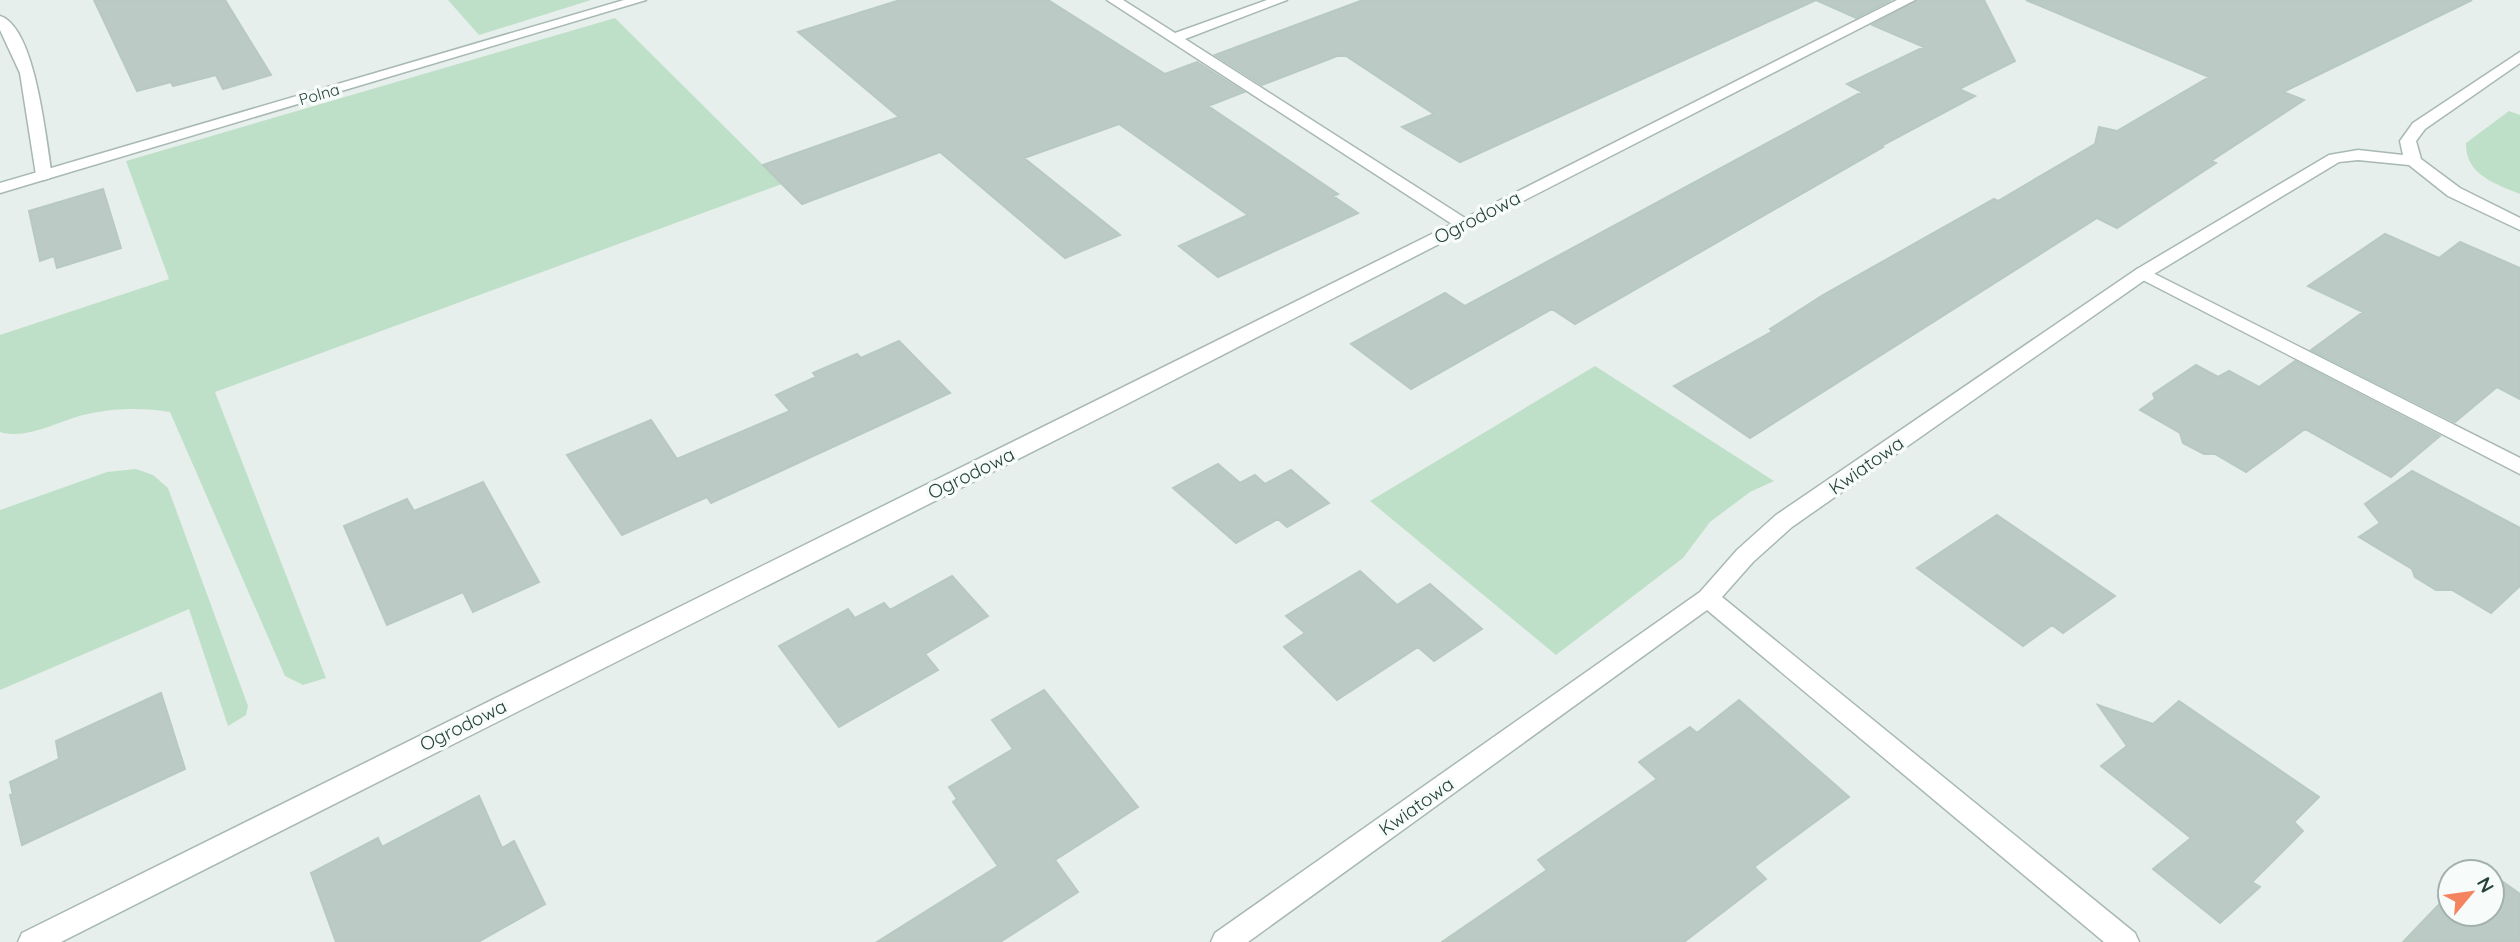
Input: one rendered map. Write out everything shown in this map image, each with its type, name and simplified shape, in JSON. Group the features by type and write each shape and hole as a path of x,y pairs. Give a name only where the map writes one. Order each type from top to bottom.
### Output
{"street":[{"name":"Polna","path":"0,188 639,0"},
{"path":"1114,0 1463,224"},
{"path":"1174,38 1280,0"},
{"name":"Ogrodowa","path":"32,942 1116,401 1908,0"},
{"path":"0,20 12,33 23,57 44,175"},
{"path":"2520,56 2419,125 2408,141 2413,161 2454,192 2520,225"},
{"name":"Kwiatowa","path":"1225,942 1708,598 1745,556 1784,521 2143,273 2335,158 2358,155 2413,161"},
{"path":"2143,273 2520,467"},
{"path":"1708,598 2124,942"}],"green space":[{"path":"448,0 591,0 479,35"},
{"path":"615,18 782,184 215,392 326,678 303,685 285,676 170,412 138,409 104,411 31,432 0,432 0,335 169,279 126,161"},
{"path":"2509,111 2520,115 2520,194 2476,171 2467,154 2466,143"},
{"path":"1595,366 1774,481 1750,492 1710,522 1683,558 1556,655 1370,501"},
{"path":"136,469 153,475 168,488 248,706 246,715 228,726 189,609 0,690 0,510 107,472"}],"building":[{"path":"94,0 225,0 271,75 223,89 216,75 173,86 171,82 137,91"},
{"path":"900,0 1048,0 1165,74 1197,62 1244,92 1208,106 1338,194 1333,196 1358,213 1218,277 1179,246 1248,215 1119,124 1024,158 1120,235 1065,258 940,152 802,204 763,165 899,117 798,32"},
{"path":"1363,0 1816,0 1460,162 1402,127 1434,114 1346,56 1337,56 1262,85 1215,55"},
{"path":"1816,0 1891,0 1856,18"},
{"path":"1917,0 1984,0 2015,61 1959,89 1975,96 1881,146 1883,147 1575,324 1552,309 1411,389 1351,344 1445,293 1465,306 1862,92 1847,84 1924,47 1872,25"},
{"path":"2026,0 2472,0 2283,92 2304,100 2211,161 2216,163 2117,228 2097,218 1750,438 1674,386 1773,331 1770,329 1823,295 1994,199 1998,201 2095,144 2099,127 2117,131 2209,77"},
{"path":"103,189 121,248 57,268 54,256 40,261 29,211"},
{"path":"2385,234 2439,258 2460,242 2520,268 2520,399 2497,387 2455,422 2311,350 2363,312 2308,286"},
{"path":"899,341 950,393 711,503 707,497 622,535 567,455 651,420 677,459 790,411 776,395 816,377 813,373 857,354 861,358"},
{"path":"2295,361 2440,436 2391,477 2305,429 2246,472 2215,454 2204,454 2183,443 2180,433 2140,410 2155,399 2153,394 2196,365 2218,377 2229,371 2259,387"},
{"path":"1218,464 1240,483 1255,475 1265,484 1291,470 1329,503 1287,527 1278,519 1236,543 1173,488"},
{"path":"2412,471 2520,528 2520,586 2491,613 2452,590 2436,590 2415,577 2412,569 2359,537 2380,523 2365,504"},
{"path":"483,482 539,582 473,612 463,592 387,625 344,526 407,499 414,511"},
{"path":"1997,515 2115,596 2063,633 2052,625 2023,646 1917,568"},
{"path":"1360,571 1397,605 1430,584 1482,629 1434,661 1418,647 1337,700 1284,647 1305,633 1286,616"},
{"path":"952,576 988,616 925,654 938,670 839,727 779,646 848,609 855,618 884,603 890,610"},
{"path":"1044,690 1138,807 1055,860 1078,892 1000,942 877,942 998,866 953,802 957,799 949,787 1013,749 992,720"},
{"path":"161,693 185,769 22,845 10,795 13,794 10,782 59,759 56,741"},
{"path":"1739,700 1849,797 1754,867 1766,879 1684,942 1442,942 1547,870 1538,860 1657,779 1639,762 1690,727 1697,733"},
{"path":"2179,701 2319,797 2294,822 2303,831 2252,882 2260,887 2220,923 2153,869 2191,838 2101,766 2127,746 2098,705 2153,724"},
{"path":"479,796 502,848 514,841 545,904 478,942 336,942 311,873 378,838 382,847"},
{"path":"2506,884 2520,894 2520,942 2403,942 2436,908 2436,928 2506,928"}]}
